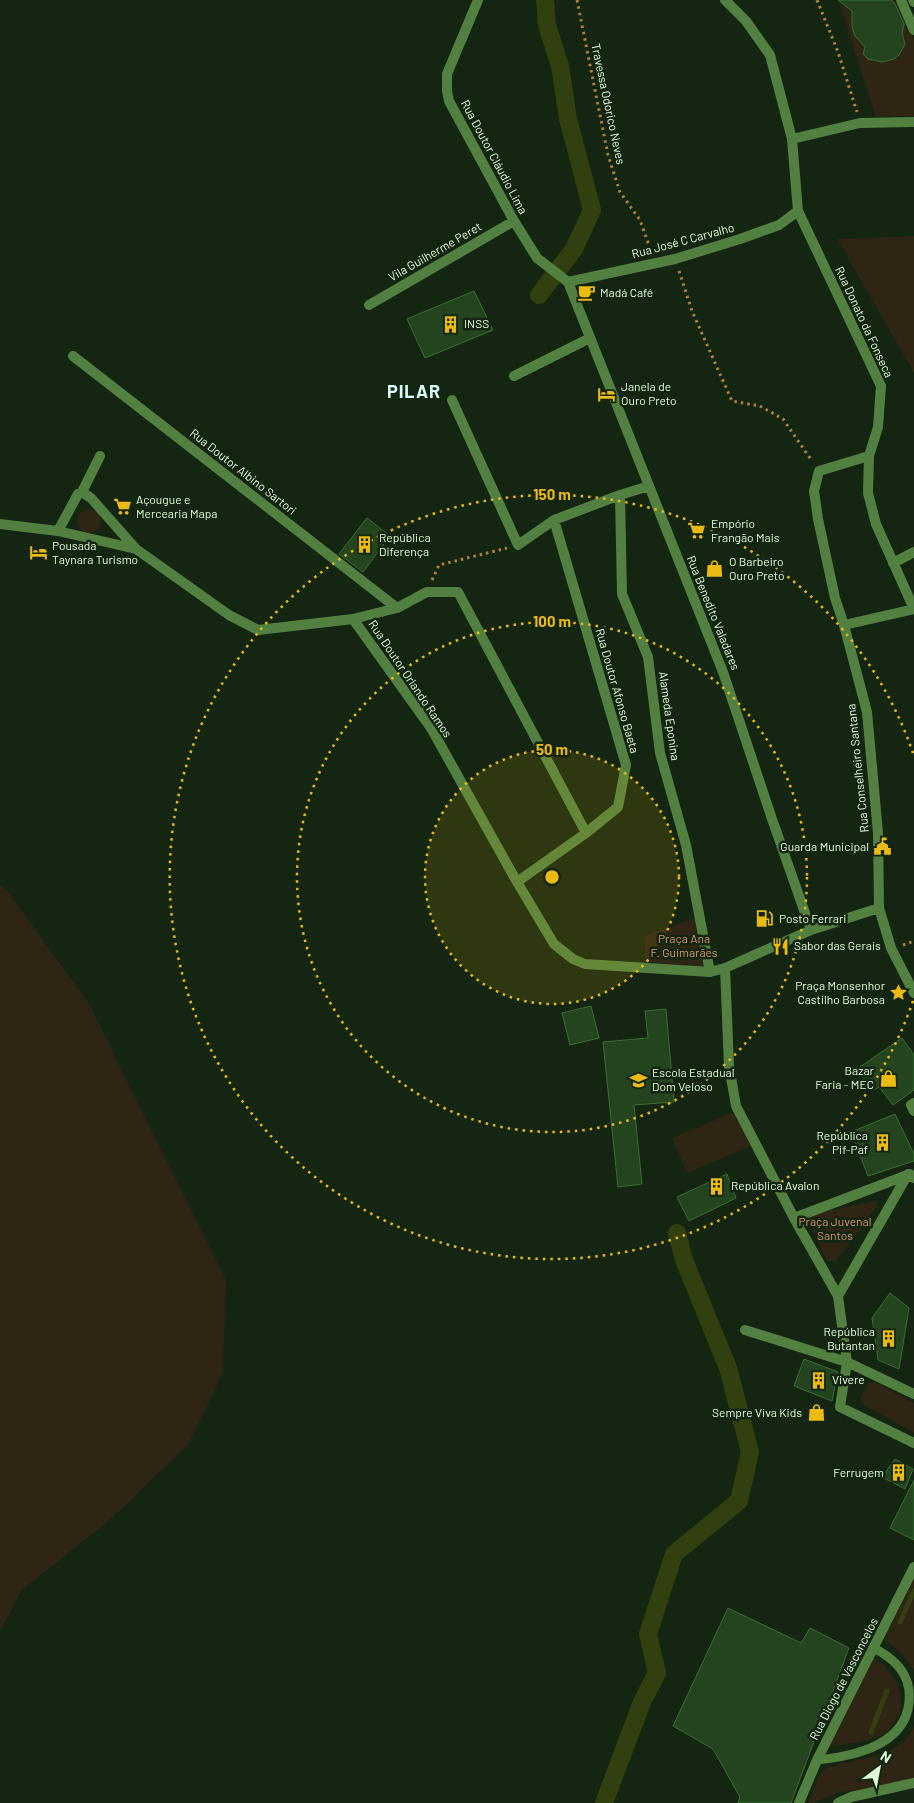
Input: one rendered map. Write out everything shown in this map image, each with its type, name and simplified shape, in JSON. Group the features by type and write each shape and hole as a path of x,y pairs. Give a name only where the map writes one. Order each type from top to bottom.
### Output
{"street":[{"name":"Rua Doutor Cláudio Lima","path":"478,0 447,74 449,101 514,221 537,258 566,280"},
{"path":"725,0 746,21 770,55 792,138 798,212"},
{"path":"900,0 914,30"},
{"path":"792,138 860,123 914,122"},
{"name":"Rua José C Carvalho","path":"566,280 675,259 779,225 798,212"},
{"name":"Rua Donato da Fonseca","path":"798,212 881,386 878,427 869,456 868,493 876,524 914,609"},
{"name":"Vila Guilherme Peret","path":"369,305 514,221"},
{"name":"Rua Benedito Valadares","path":"566,280 723,672 811,930"},
{"path":"514,376 590,338"},
{"name":"Rua Doutor Albino Sartori","path":"74,356 397,608"},
{"path":"452,400 518,545 554,520 649,486"},
{"path":"58,531 78,494 82,492 100,456"},
{"path":"819,471 869,456"},
{"name":"Rua Conselheiro Santana","path":"819,471 814,491 818,519 835,598 867,712 878,833 879,908 890,948 914,993"},
{"path":"82,492 91,498 136,548"},
{"name":"Alameda Eponina","path":"620,495 622,594 648,657 660,753 686,845 710,972"},
{"name":"Rua Doutor Afonso Baeta","path":"517,882 586,833 618,807 626,765 554,520"},
{"name":"Rua Doutor Orlando Ramos","path":"0,524 58,531 136,548 229,615 258,630 353,619 431,728 554,944 573,959 585,964 710,972 725,968 811,930 879,908"},
{"path":"893,563 914,552"},
{"path":"353,619 397,608 427,592 458,592 586,833"},
{"path":"844,625 914,609"},
{"path":"725,968 729,1066 736,1106 794,1218 838,1296 847,1362 840,1408 914,1443"},
{"path":"914,1103 911,1105 914,1111"},
{"path":"794,1218 912,1176"},
{"path":"838,1296 912,1176"},
{"path":"745,1330 847,1362 914,1394"},
{"name":"Rua Diogo de Vasconcelos","path":"799,1803 817,1760 914,1567"},
{"path":"838,1803 851,1797 914,1783"}],"lane":[{"path":"817,1760 836,1758 875,1747 901,1730 908,1716 910,1698 908,1684 902,1669 889,1656 874,1648"}],"path":[{"name":"Travessa Odorico Neves","path":"577,0 608,155 620,192 640,220 649,242 654,263"},
{"path":"817,0 838,52 860,123"},
{"path":"675,259 692,311 732,401 760,406 783,419 819,471"},
{"path":"427,592 439,564 518,545"}],"green space":[{"path":"838,0 899,0 914,40 914,116 876,117"},
{"path":"914,236 914,373 837,239"},
{"path":"89,509 94,510 100,516 100,526 94,532 89,533 84,532 78,526 77,521 78,516 84,510"},
{"path":"0,885 8,892 88,1002 226,1280 223,1373 188,1445 111,1519 21,1591 0,1632"},
{"name":"Praça Ana F. Guimarães","path":"697,917 706,968 700,971 646,961 644,936"},
{"path":"744,1108 758,1143 687,1173 672,1138"},
{"name":"Praça Juvenal Santos","path":"876,1201 877,1207 835,1262 827,1261 806,1215"},
{"path":"874,1382 914,1403 914,1433 861,1403 860,1399 868,1383"},
{"path":"914,1578 914,1670 901,1653 884,1640"},
{"path":"874,1658 892,1675 898,1685 901,1707 897,1718 891,1728 880,1736 830,1746"},
{"path":"914,1726 914,1778 873,1789 838,1792 815,1803 808,1803 818,1777 824,1770 834,1765 872,1757 893,1749 902,1743"}],"building":[{"path":"838,0 891,0 895,4 904,24 902,33 905,44 899,55 894,59 882,62 868,59 863,54 865,47 855,36 852,27 852,11"},
{"name":"INSS","path":"474,291 493,330 425,358 407,319"},
{"name":"República Diferença","path":"367,518 390,536 363,572 339,554"},
{"path":"591,1006 599,1038 570,1045 562,1013"},
{"path":"666,1009 674,1102 634,1105 642,1184 618,1187 603,1042 648,1038 645,1011"},
{"name":"Bazar Faria - MEC","path":"902,1038 914,1055 914,1090 893,1105 879,1087 872,1091 857,1069"},
{"name":"República Pif-Paf","path":"895,1114 914,1154 914,1161 868,1176 851,1132"},
{"name":"República Avalon","path":"727,1174 736,1198 689,1221 677,1197"},
{"name":"República Butantan","path":"890,1293 909,1308 899,1369 878,1360 872,1318"},
{"name":"Vivere","path":"804,1359 838,1372 832,1401 794,1386"},
{"name":"Ferrugem","path":"895,1459 913,1469 905,1489 882,1477"},
{"path":"914,1480 914,1540 890,1528"},
{"path":"728,1608 801,1643 810,1628 849,1648 791,1803 738,1803 740,1797 713,1749 673,1726"}],"waterway":[{"path":"539,295 574,249 592,210 568,119 560,66 547,25 545,0"},
{"path":"604,1803 642,1702 657,1673 648,1634 674,1554 739,1501 750,1452 728,1368 684,1260 677,1233"},
{"path":"900,1622 914,1591"},
{"path":"871,1732 887,1691"}],"place":[{"name":"Madá Café","path":"586,293"},
{"name":"INSS","path":"450,324"},
{"name":"Janela de Ouro Preto","path":"607,394"},
{"name":"Açougue e Mercearia Mapa","path":"122,507"},
{"name":"Empório Frangão Mais","path":"697,531"},
{"name":"República Diferença","path":"365,545"},
{"name":"Pousada Taynara Turismo","path":"38,553"},
{"name":"O Barbeiro Ouro Preto","path":"715,569"},
{"name":"Guarda Municipal","path":"883,847"},
{"name":"Posto Ferrari","path":"765,919"},
{"name":"Sabor das Gerais","path":"780,946"},
{"name":"Praça Monsenhor Castilho Barbosa","path":"899,993"},
{"name":"Bazar Faria - MEC","path":"888,1078"},
{"name":"Escola Estadual Dom Veloso","path":"638,1080"},
{"name":"República Pif-Paf","path":"882,1143"},
{"name":"República Avalon","path":"717,1186"},
{"name":"República Butantan","path":"889,1339"},
{"name":"Vivere","path":"818,1380"},
{"name":"Sempre Viva Kids","path":"816,1413"},
{"name":"Ferrugem","path":"898,1473"}],"district":[{"name":"PILAR","path":"414,392"}]}
